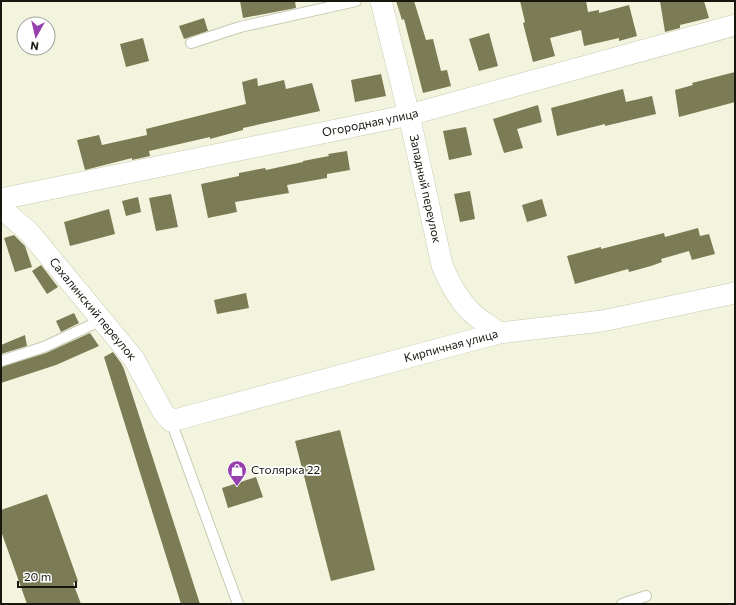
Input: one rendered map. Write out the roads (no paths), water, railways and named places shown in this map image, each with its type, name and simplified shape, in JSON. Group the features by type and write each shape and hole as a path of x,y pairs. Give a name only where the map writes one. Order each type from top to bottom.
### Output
{"street":[{"name":"Западный переулок","path":"381,1 409,115 442,265 448,281 471,312 499,333"},
{"name":"Огородная улица","path":"1,199 409,115 735,25"},
{"name":"Сахалинский переулок","path":"1,208 29,232 134,358 163,412 171,421"},
{"name":"Кирпичная улица","path":"171,421 499,333 602,320 735,293"}],"lane":[{"path":"191,43 240,27 356,1"},
{"path":"1,362 44,347 102,320"},
{"path":"171,421 238,604"},
{"path":"622,604 646,596"}],"place":[{"name":"Столярка 22","path":"237,487"}]}
